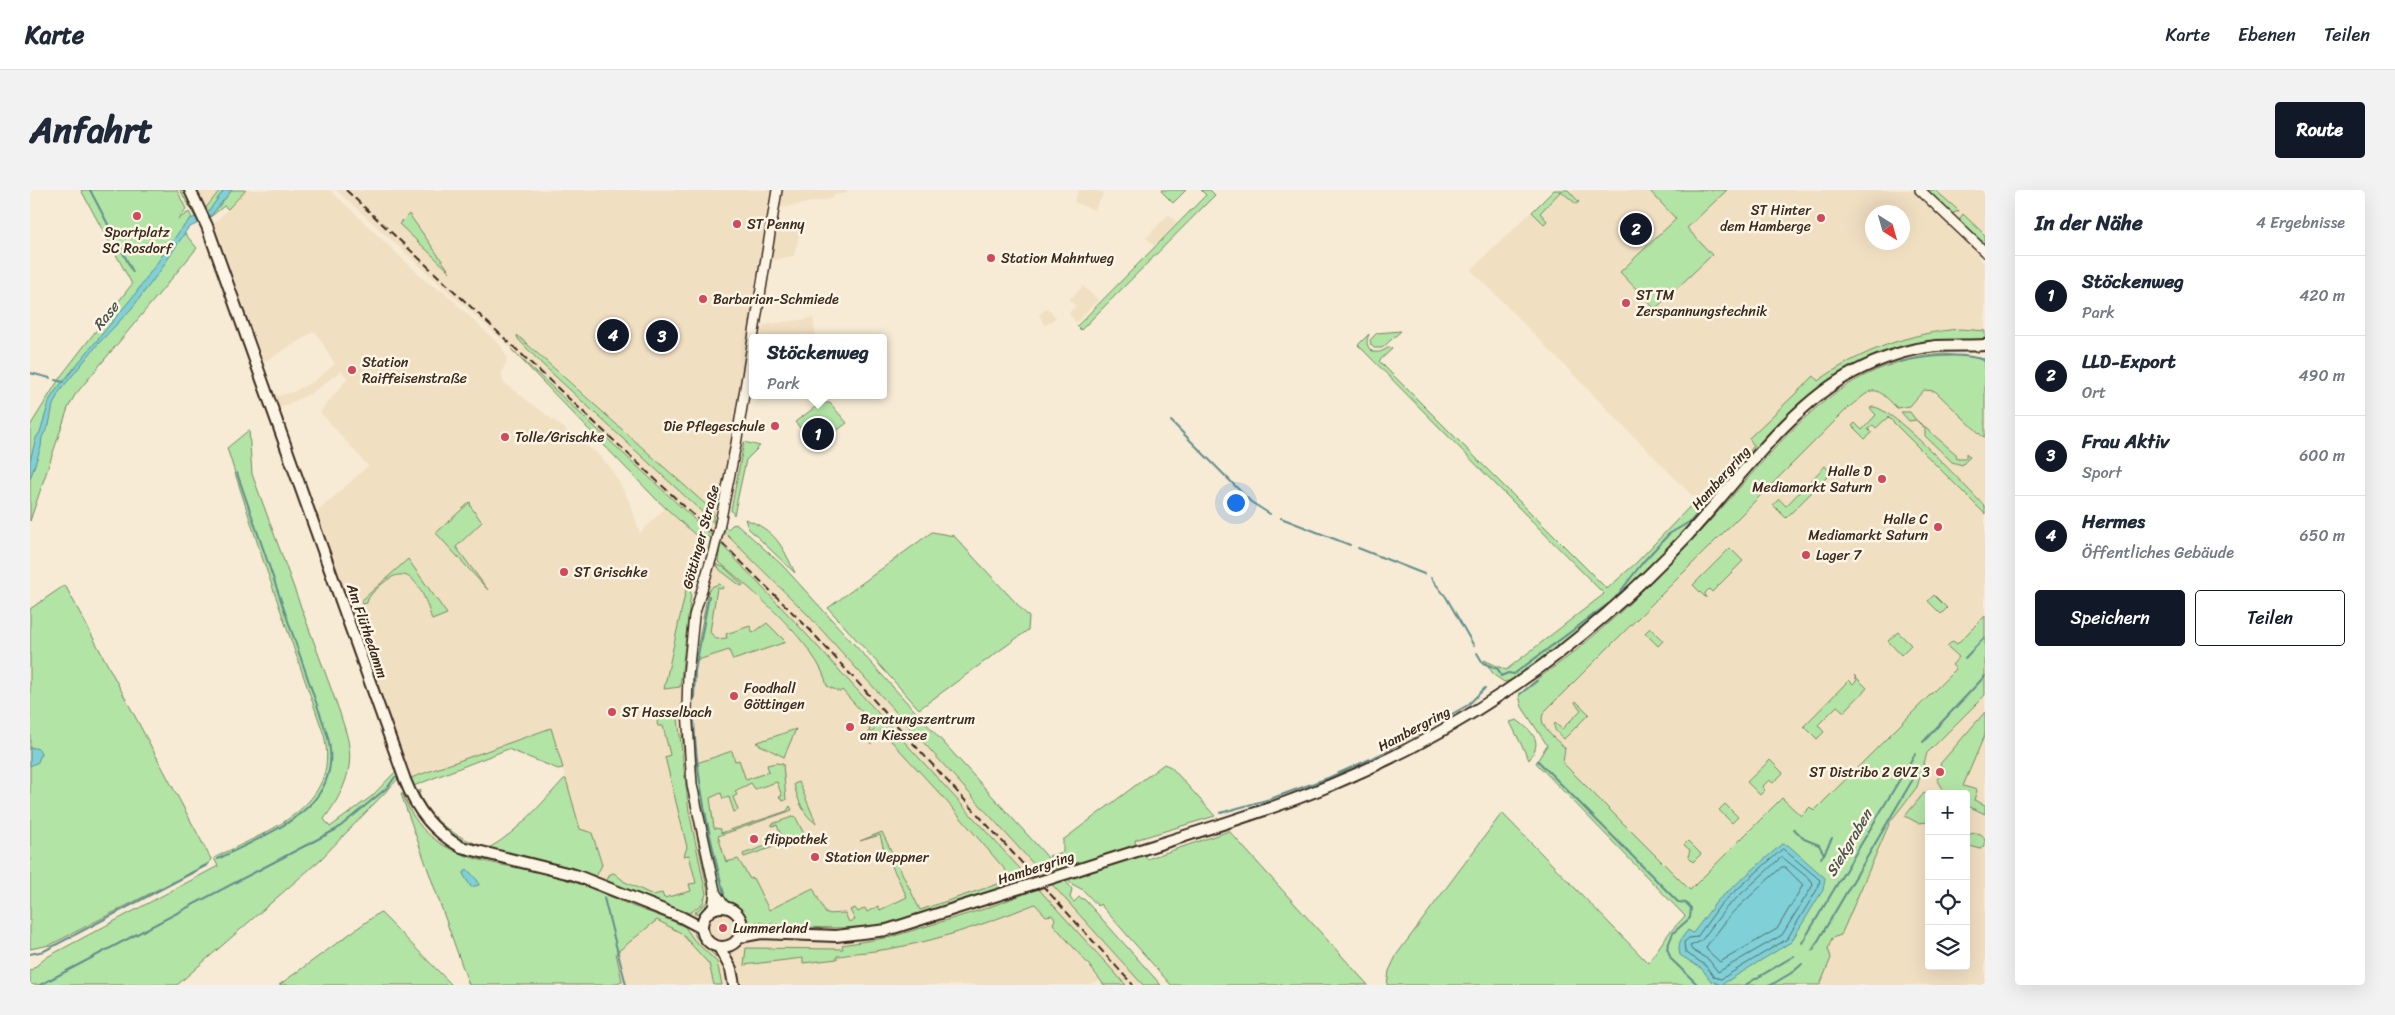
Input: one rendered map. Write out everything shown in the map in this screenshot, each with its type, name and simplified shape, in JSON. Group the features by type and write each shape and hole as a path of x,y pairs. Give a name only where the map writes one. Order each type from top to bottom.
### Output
{"main road":[{"name":"Am Flüthedamm","path":"190,190 207,226 405,780 416,805 425,818 436,830 461,847 575,875 681,917 702,928"},
{"name":"Hambergring","path":"740,937 761,934 836,936 887,930 1074,871 1329,785 1398,754 1460,720 1540,668 1622,600 1693,530 1789,422 1819,395 1851,374 1886,358 1928,347 1985,345"},
{"name":"Hambergring","path":"1968,346 1985,351"},
{"path":"724,907 713,909 705,917 702,928 706,939 719,947 731,969"},
{"name":"Göttinger Straße","path":"724,907 735,912 742,925"},
{"name":"Am Flüthedamm","path":"681,917 705,917"},
{"name":"Hambergring","path":"742,925 761,934"},
{"path":"719,947 731,945 740,937 742,925"},
{"path":"731,945 731,969 734,985"}],"street":[{"name":"Göttinger Straße","path":"754,334 777,190"},
{"path":"1920,190 1985,252"},
{"name":"Göttinger Straße","path":"724,907 715,892 692,785 687,709 688,676 694,616 722,516 749,363"},
{"name":"Göttinger Straße","path":"713,909 715,892"}],"shaded area":[{"path":"195,190 220,190 205,209"},
{"path":"246,190 330,190 427,282 445,293 502,347 507,359 502,373 503,382 594,451 609,465 630,502 640,533 665,508 706,545 687,585 664,689 680,686 694,667 706,598 717,558 747,585 811,651 819,664 942,796 1016,883 1020,883 1046,916 1050,916 1054,920 1053,922 1100,981 1086,985 623,985 605,899 596,877 601,862 592,833 580,829 551,728 408,779 395,772 313,543 319,510 368,466 320,412 348,378 341,371 312,393 279,408 273,393 279,396 293,392 314,381 335,364 315,331 264,362 220,240 216,238 212,226"},
{"path":"336,190 359,190 361,192 362,190 847,190 847,193 833,195 834,198 780,208 777,228 802,224 794,256 763,262 751,334 749,334 749,346 734,435 714,512 518,335 542,364 728,536 808,615 1143,985 1126,985 798,625 723,546 512,349"},
{"path":"1079,190 1096,190 1104,193 1094,210 1074,202"},
{"path":"1554,190 1985,190 1985,256 1980,255 1978,257 1985,265 1985,331 1936,331 1896,343 1755,445 1702,506 1471,270"},
{"path":"1169,214 1177,223 1154,246 1146,238"},
{"path":"1083,286 1098,300 1076,323 1069,313 1076,306 1069,300"},
{"path":"1047,308 1056,317 1045,326 1039,315"},
{"path":"813,318 815,334 761,334 763,325"},
{"path":"1985,365 1985,672 1740,985 1669,933 1685,916 1682,911 1539,759 1547,745 1522,707 1519,696 1527,687 1582,646 1629,603 1705,526 1777,446 1807,417 1836,395"},
{"path":"1985,688 1985,985 1813,985 1817,958 1890,822 1917,787 1929,748"}],"green space":[{"path":"81,190 177,190 186,209 178,219 189,212 192,218 181,229 197,248 75,395 68,408 30,521 30,426 61,376 132,284"},
{"path":"180,190 187,190 198,215 195,217"},
{"path":"220,190 224,190 207,214 205,209"},
{"path":"232,190 246,190 228,209 224,206 209,218"},
{"path":"1162,190 1186,190 1173,203"},
{"path":"1201,190 1210,190 1215,195 1081,330 1077,326 1206,195"},
{"path":"1554,190 1568,190 1579,202 1576,204 1561,191 1540,213 1547,221 1544,224 1532,212"},
{"path":"1649,190 1727,190 1687,228 1712,255 1655,309 1620,272 1676,219"},
{"path":"1925,190 1935,190 1959,211 1951,214"},
{"path":"409,214 450,272 399,224"},
{"path":"1963,214 1985,235 1985,244 1961,222 1960,218"},
{"path":"1961,329 1985,331 1985,341 1944,341 1827,385 1624,595 1551,654 1514,680 1504,682 1494,675 1484,660 1506,670 1604,594 1358,345 1369,334 1367,344 1373,352 1380,352 1390,347 1392,349 1379,361 1607,589 1636,563 1696,500 1702,506 1754,446 1749,438 1814,376 1818,381 1850,361 1904,339 1923,334"},
{"path":"1401,331 1382,348 1374,348 1371,345 1370,340 1377,333"},
{"path":"517,335 714,512 713,520 728,529 732,525 737,524 782,565 1044,853 1072,889 1070,898 1074,902 1079,897 1085,900 1161,985 1143,985 808,615 728,536 542,364 518,339"},
{"path":"511,349 723,546 798,625 1126,985 1104,985 1053,924 1055,919 1052,915 1046,916 1035,904 970,928 902,946 837,956 837,959 803,963 803,958 744,965 746,948 843,949 842,945 891,937 984,909 1027,893 1019,883 907,919 874,926 841,928 789,926 756,922 751,925 738,910 723,899 700,803 694,764 732,751 735,761 739,760 746,780 769,772 767,765 783,764 786,800 783,801 779,797 782,796 777,782 755,789 751,783 735,791 737,795 733,797 738,810 734,812 729,797 723,799 721,793 710,798 714,828 721,829 721,833 787,811 790,806 792,810 718,836 726,862 738,859 750,879 753,878 769,910 813,888 826,914 845,913 849,922 855,920 850,910 855,908 858,912 865,908 867,912 878,906 880,910 907,897 884,850 880,835 860,841 882,832 920,910 1013,879 942,796 881,730 882,735 870,739 871,744 868,736 877,732 875,730 869,734 870,721 842,690 840,692 827,686 821,670 811,653 797,636 781,618 718,561 720,547 707,536 702,541 657,500"},
{"path":"1944,354 1985,359 1985,437 1935,391 1924,390 1910,406 1897,408 1878,392 1869,392 1864,395 1848,408 1544,712 1542,717 1548,732 1565,748 1563,763 1690,890 1782,798 1801,816 1810,807 1814,811 1956,669 1952,665 1959,657 1947,646 1953,641 1957,644 1985,616 1985,695 1927,753 1917,787 1890,822 1841,935 1832,938 1828,949 1831,958 1820,985 1387,985 1389,971 1397,954 1502,813 1648,963 1669,933 1685,916 1536,763 1547,745 1522,707 1519,696 1536,680 1585,643 1632,601 1703,528 1773,450 1820,404 1847,386 1875,371 1908,360"},
{"path":"821,403 830,403 847,423 816,446 795,422"},
{"path":"1873,407 1896,420 1930,450 1985,507 1985,514 1888,417 1876,428 1873,425 1868,429 1872,433 1865,439 1852,426 1855,423 1862,430 1876,415 1870,408"},
{"path":"1901,412 1910,412 1915,419 1956,454 1957,458 1966,458 1966,453 1970,457 1962,465 1952,462 1925,436 1925,429 1916,420 1909,421"},
{"path":"249,430 252,474 347,734 350,757 347,776 340,795 324,819 330,827 372,796 395,772 398,779 320,860 177,985 30,985 30,971 47,957 218,866 214,858 256,838 295,814 311,799 322,781 327,760 324,735 261,554 227,448"},
{"path":"744,442 760,446 746,460 734,515 731,510"},
{"path":"1825,466 1831,473 1786,518 1773,505 1779,499 1786,506"},
{"path":"470,502 471,507 482,522 456,547 488,590 436,533"},
{"path":"745,519 764,528 771,534 786,554 795,573 748,528"},
{"path":"932,532 954,536 1029,617 1028,630 919,709 828,608"},
{"path":"1730,548 1743,561 1712,592 1709,589 1705,593 1706,598 1693,585"},
{"path":"408,559 447,614 432,620 425,600 416,583 409,577 401,575 392,577 381,585 371,595 367,603 362,604 361,601"},
{"path":"716,564 725,568 743,585 741,586 720,570"},
{"path":"720,584 723,587 722,589 717,588 710,632 716,639 727,638 726,634 750,626 753,633 767,623 786,642 733,660 729,650 695,661 708,592 713,586"},
{"path":"65,585 211,859 209,863 50,945 30,949 30,609"},
{"path":"687,585 691,593 680,687 664,689"},
{"path":"1934,595 1947,608 1941,614 1928,601"},
{"path":"1650,628 1663,641 1658,646 1645,633"},
{"path":"1898,632 1911,645 1901,655 1888,641"},
{"path":"1854,675 1867,688 1844,712 1837,706 1818,725 1824,732 1817,739 1804,726 1849,680 1853,684 1857,680"},
{"path":"1576,701 1589,714 1564,739 1555,730 1554,725 1555,723 1562,729 1581,710 1575,703"},
{"path":"1985,712 1985,734 1963,786 1977,790 1974,800 1985,805 1985,814 1970,807 1970,790 1944,790 1937,779 1945,770 1940,764"},
{"path":"671,714 678,719 689,811 706,894 703,903 690,913 663,907 610,885 607,880 610,874 614,873 625,882 653,895 662,893 664,898 691,891 689,884 696,883 689,855 684,856 687,847 665,757 670,755 663,726 658,726 657,722 661,716"},
{"path":"1517,720 1535,738 1535,748 1529,760 1510,722"},
{"path":"551,728 563,768 558,769 508,749 411,787 408,779"},
{"path":"796,729 784,757 756,743 761,741"},
{"path":"682,734 700,847 688,791"},
{"path":"1770,760 1783,773 1773,783 1769,780 1762,787 1765,790 1760,795 1747,782"},
{"path":"1164,764 1171,767 1215,816 1135,840 1136,846 1066,868 1073,878 1145,854 1147,859 1229,831 1368,985 1171,985 1100,904 1098,906 1083,890 1072,884 1049,856 1063,852 1063,840"},
{"path":"566,779 580,829 592,833 602,865 595,878 465,845 442,831 415,796 421,789 419,794 425,805 439,822 457,835 489,848 520,825"},
{"path":"799,782 816,823 808,816 799,801 794,784"},
{"path":"401,794 403,794 415,818 430,835 448,848 469,857 491,863 539,872 571,881 685,927 694,940 717,962 722,985 714,985 709,964 681,933 657,920 616,953 622,981 612,985 469,985"},
{"path":"1925,794 1925,822 1918,823 1905,816"},
{"path":"409,801 431,831 462,851 497,862 537,869 479,859 444,843 425,827"},
{"path":"1725,804 1738,817 1732,823 1719,810"},
{"path":"795,816 805,836 744,857 743,854 777,842 776,838 781,836 777,825 772,826 772,824"},
{"path":"1970,834 1982,835 1985,846 1981,849 1970,846"},
{"path":"1688,841 1701,854 1693,862 1688,857 1690,850 1684,845"},
{"path":"699,848 711,897 710,907 702,913 694,914 707,902 709,897"},
{"path":"537,869 585,882 687,924 585,883"},
{"path":"380,912 452,985 279,985"},
{"path":"691,928 722,959 718,959 697,939"}],"water":[{"path":"224,190 232,190 209,218 188,228 160,271 132,308 98,344 59,392 53,405 49,425 42,437 41,447 30,479 30,461 36,438 40,432 50,399 56,390 135,294 181,229 190,219 207,213"},
{"path":"30,747 39,749 41,753 38,762 30,766"},
{"path":"1782,844 1788,845 1825,878 1823,890 1791,942 1721,985 1711,981 1702,969 1680,955 1679,944 1688,930 1693,933 1717,901"},
{"path":"467,869 478,881 479,885 471,887 463,874"}],"waterway":[{"path":"90,190 133,272"},
{"path":"1927,190 1950,213"},
{"path":"1900,362 1920,358 1955,356 1966,356 1985,361"},
{"path":"30,373 50,378"},
{"path":"55,380 63,382"},
{"path":"1171,421 1251,502 1270,514"},
{"path":"218,859 280,827 299,814 315,799 326,781 330,760 327,734 237,473"},
{"path":"1616,597 1643,562 1669,534 1691,521 1704,506"},
{"path":"1281,518 1350,545"},
{"path":"1358,548 1424,574"},
{"path":"1431,578 1446,597 1474,646"},
{"path":"694,699 695,671 709,596"},
{"path":"1477,653 1483,663 1498,669 1501,676 1508,673 1514,674 1608,604"},
{"path":"1965,658 1985,637"},
{"name":"Siekgraben","path":"1923,742 1985,676"},
{"path":"1520,694 1537,681"},
{"path":"1220,813 1270,799 1328,778 1379,755 1468,705 1485,688"},
{"path":"694,718 697,763 704,806 724,894"},
{"name":"Siekgraben","path":"1802,943 1915,754"},
{"path":"1538,761 1678,902 1686,903 1691,908 1690,918 1673,933 1667,948 1671,959 1698,985"},
{"path":"1812,951 1916,774"},
{"path":"40,985 337,829 388,787 395,777"},
{"path":"1794,829 1804,839 1819,845 1824,854 1821,858"},
{"path":"1824,854 1832,838"},
{"path":"30,954 44,951 207,865"},
{"path":"604,898 626,985"},
{"name":"Siekgraben","path":"1745,985 1794,956"},
{"path":"1771,985 1793,972 1802,964"}],"railway":[{"path":"346,190 702,523 810,630 1133,985"}],"place":[{"name":"Sportplatz SC Rosdorf","path":"137,216"},
{"name":"ST Hinter dem Hamberge","path":"1821,218"},
{"name":"ST Penny","path":"737,224"},
{"name":"LLD-Export","path":"1636,229"},
{"name":"Station Mahntweg","path":"991,258"},
{"name":"Barbarian-Schmiede","path":"703,299"},
{"name":"ST TM Zerspannungstechnik","path":"1626,303"},
{"name":"Hermes","path":"613,335"},
{"name":"Frau Aktiv","path":"662,336"},
{"name":"Station Raiffeisenstraße","path":"352,370"},
{"name":"Die Pflegeschule","path":"775,426"},
{"name":"Stöckenweg","path":"818,434"},
{"name":"Tolle/Grischke","path":"505,437"},
{"name":"Halle D Mediamarkt Saturn","path":"1882,479"},
{"name":"Halle C Mediamarkt Saturn","path":"1938,527"},
{"name":"Lager 7","path":"1806,555"},
{"name":"ST Grischke","path":"564,572"},
{"name":"Foodhall Göttingen","path":"734,696"},
{"name":"ST Hasselbach","path":"612,712"},
{"name":"Beratungszentrum am Kiessee","path":"850,727"},
{"name":"ST Distribo 2 GVZ 3","path":"1940,772"},
{"name":"flippothek","path":"754,839"},
{"name":"Station Weppner","path":"815,857"},
{"name":"Lummerland","path":"723,928"}],"water label":[{"name":"Rase","path":"106,316"}]}
